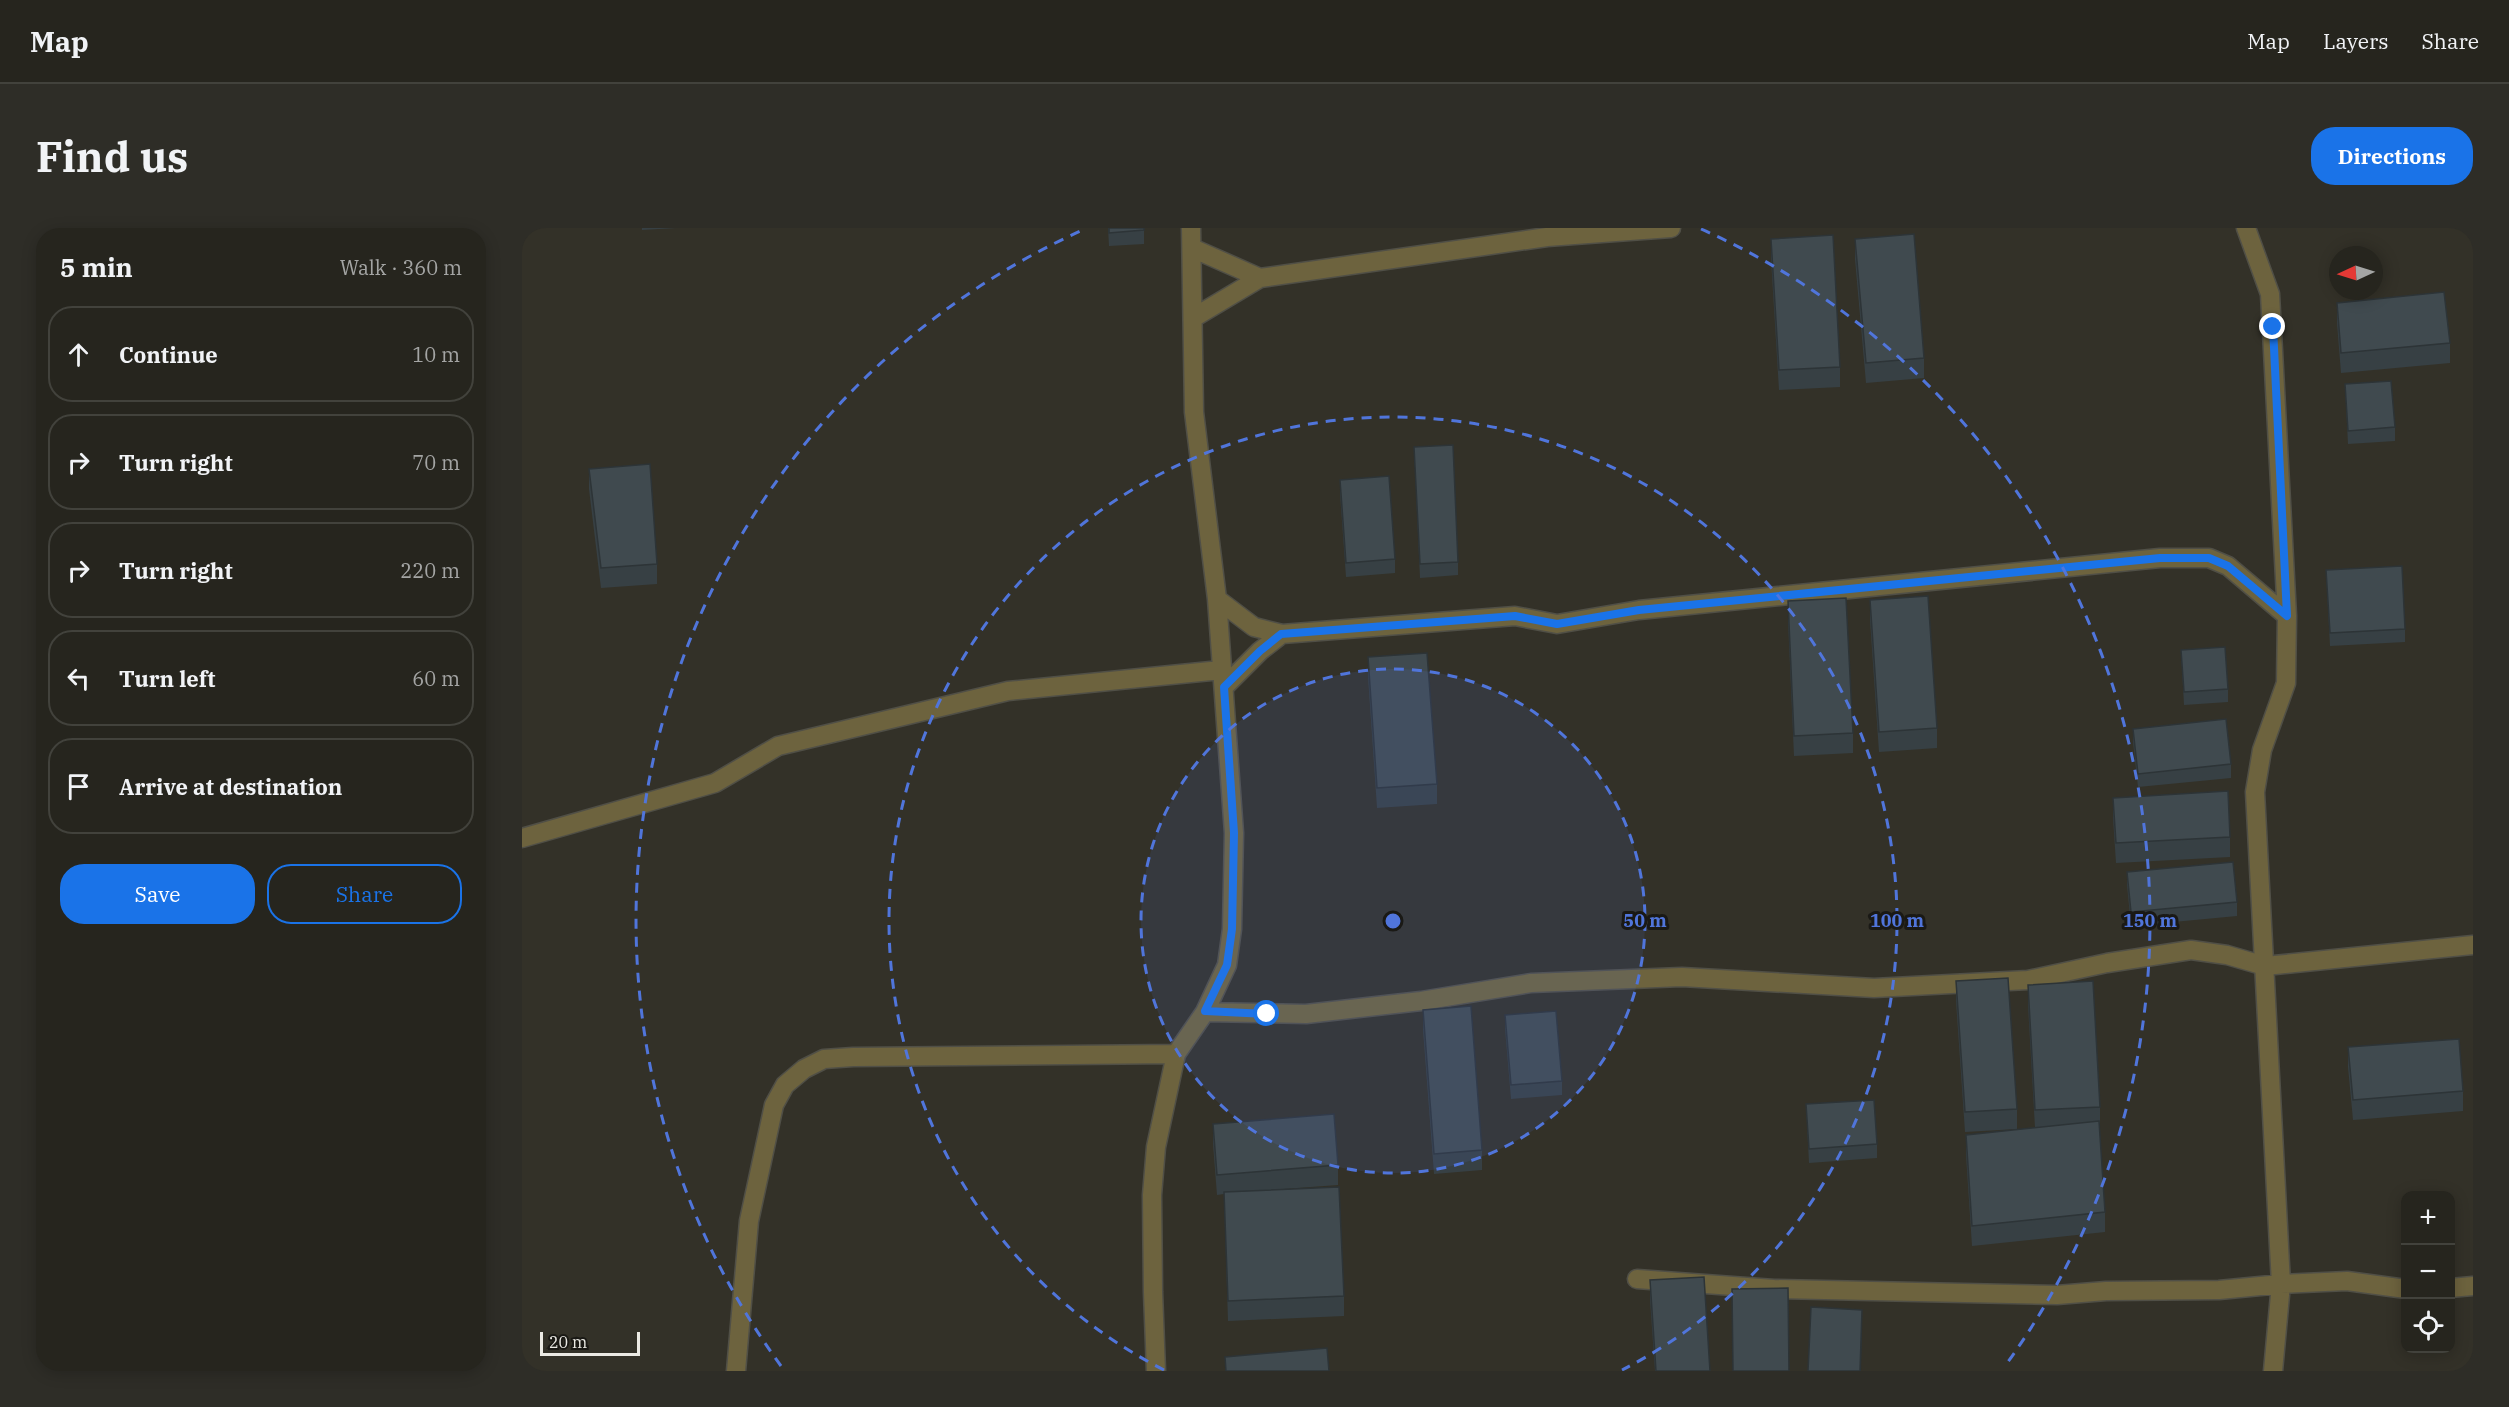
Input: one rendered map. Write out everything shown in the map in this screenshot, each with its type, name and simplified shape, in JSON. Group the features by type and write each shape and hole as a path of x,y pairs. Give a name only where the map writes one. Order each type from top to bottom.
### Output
{"street":[{"path":"1156,1371 1152,1292 1152,1195 1156,1148 1176,1054 1205,1011 1227,965 1232,929 1234,833 1223,679 1217,599 1194,412 1191,228"},
{"path":"1193,318 1260,278 1547,232 1671,228"},
{"path":"2246,228 2270,294 2287,616 2286,683 2262,750 2255,792 2281,1284 2273,1371"},
{"path":"1192,248 1260,278"},
{"path":"1217,599 1254,627 1281,634 1515,616 1557,624 1639,610 2160,558 2209,558 2228,566 2287,616"},
{"path":"522,838 716,783 778,746 1008,691 1223,679 1281,634"},
{"path":"1205,1011 1306,1014 1421,1001 1531,982 1682,977 1874,988 2028,980 2107,963 2191,950 2227,955 2265,966 2473,945"},
{"path":"736,1371 749,1221 774,1106 785,1085 804,1069 824,1059 853,1057 1176,1054"},
{"path":"1637,1280 1773,1289 2057,1295 2106,1291 2219,1290 2347,1281 2401,1288"},
{"path":"2455,1288 2473,1286"}],"building":[{"path":"1109,228 1144,228 1144,230 1109,233"},
{"path":"1914,234 1924,358 1866,363 1855,239"},
{"path":"1833,235 1840,367 1779,370 1771,239"},
{"path":"2444,292 2450,343 2341,353 2337,303"},
{"path":"2391,381 2395,427 2348,431 2345,384"},
{"path":"1453,445 1458,562 1420,564 1414,447"},
{"path":"650,464 657,564 601,568 589,469"},
{"path":"1389,476 1395,559 1346,563 1340,480"},
{"path":"2402,566 2405,629 2330,633 2326,570"},
{"path":"1928,596 1937,728 1879,732 1870,600"},
{"path":"1846,598 1853,733 1794,736 1788,601"},
{"path":"2225,647 2228,689 2184,692 2181,650"},
{"path":"1427,653 1437,784 1377,788 1368,657"},
{"path":"2226,719 2231,764 2138,774 2133,729"},
{"path":"2228,791 2230,837 2116,843 2113,798"},
{"path":"2233,862 2237,902 2131,912 2127,872"},
{"path":"2008,978 2017,1109 1965,1112 1956,981"},
{"path":"2093,981 2100,1107 2035,1110 2028,985"},
{"path":"1471,1006 1482,1150 1434,1154 1423,1010"},
{"path":"1556,1011 1562,1081 1511,1085 1505,1015"},
{"path":"2459,1039 2463,1091 2353,1100 2348,1047"},
{"path":"1874,1100 1877,1144 1809,1149 1806,1104"},
{"path":"1334,1114 1338,1165 1217,1175 1213,1124"},
{"path":"2099,1121 2105,1212 1972,1226 1966,1135"},
{"path":"1339,1187 1344,1296 1228,1301 1224,1192"},
{"path":"1704,1277 1710,1371 1656,1371 1650,1280"},
{"path":"1788,1288 1789,1371 1733,1371 1732,1289"},
{"path":"1811,1307 1862,1310 1860,1371 1808,1371"},
{"path":"1327,1348 1329,1371 1226,1371 1225,1357"}],"route":[{"path":"1267,1014 1205,1011 1227,965 1232,929 1234,833 1224,687 1260,651 1281,634 1515,616 1557,624 1639,610 2160,558 2209,558 2228,566 2287,616 2273,327"}]}
